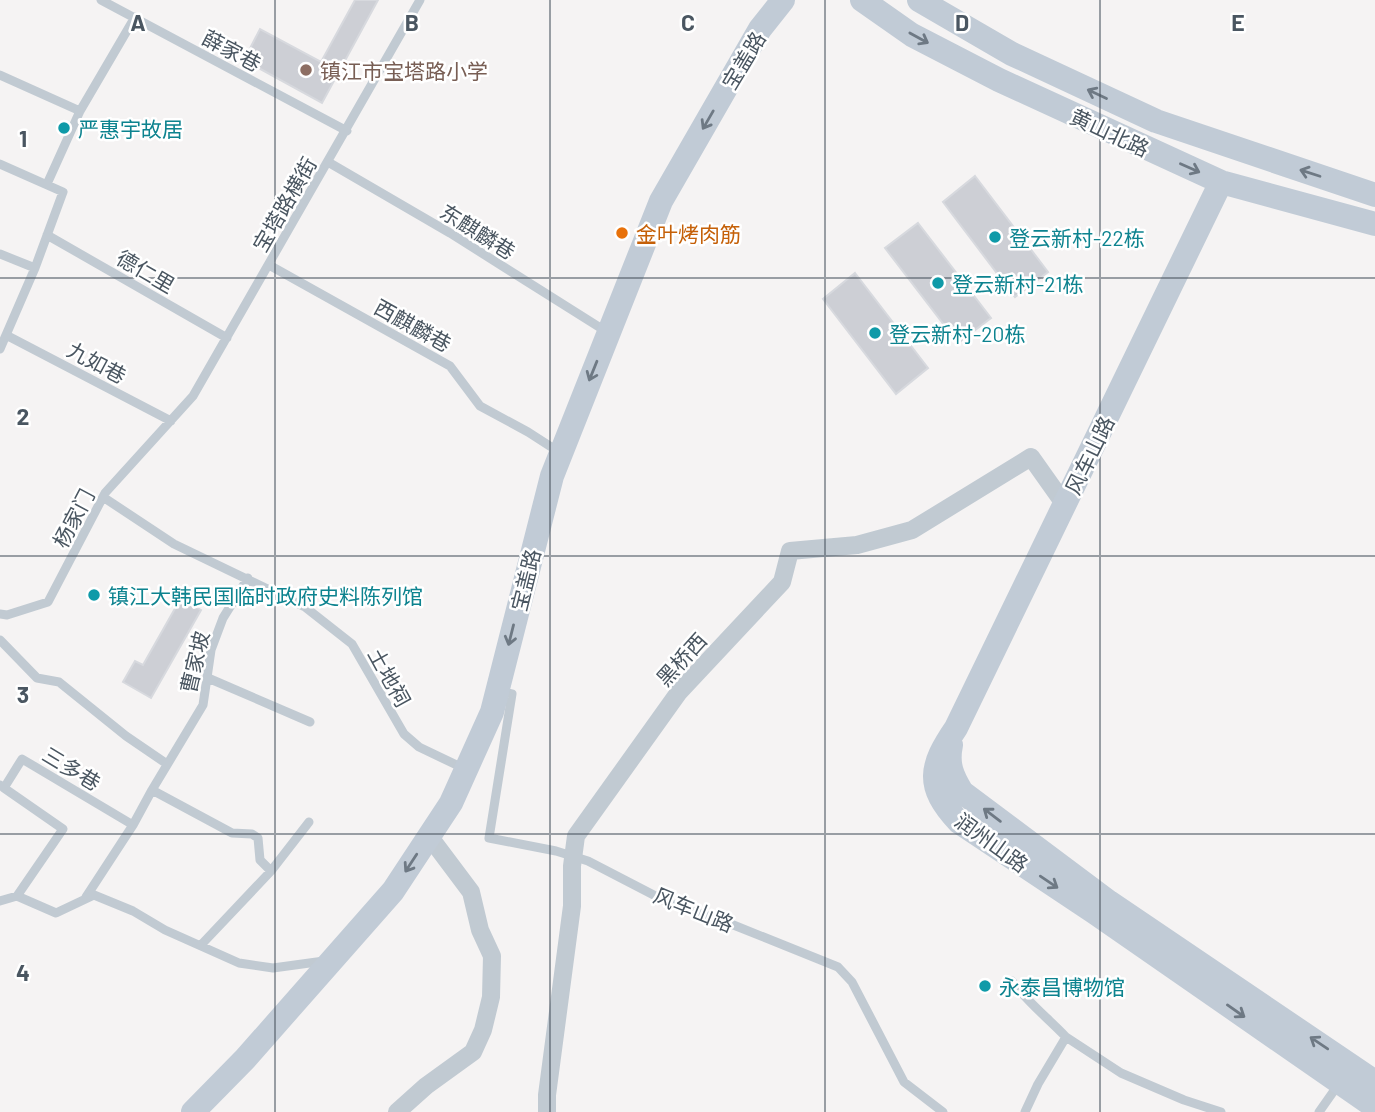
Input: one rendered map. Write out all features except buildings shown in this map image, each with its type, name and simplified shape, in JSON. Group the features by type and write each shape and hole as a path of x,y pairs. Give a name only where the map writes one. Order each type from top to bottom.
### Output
{"street":[{"name":"宝盖路","path":"193,1112 245,1059 393,891 451,803 492,712 552,476 661,201 760,29 783,0"},
{"name":"黄山北路","path":"862,0 912,35 999,80 1221,182 1375,224"},
{"name":"黄山北路","path":"919,0 1012,54 1156,121 1375,195"},
{"name":"风车山路","path":"956,728 1221,182"},
{"name":"黑桥西","path":"547,1112 572,906 576,836 680,692 782,582 790,551 857,545 912,530 1031,457 1065,505"},
{"name":"润州山路","path":"956,728 948,758 952,775 962,792 1345,1073 1375,1107"},
{"path":"397,1112 426,1086 473,1052 483,1030 491,997 492,956 480,930 471,892 429,836"},
{"name":"润州山路","path":"1345,1073 1375,1082"}],"lane":[{"name":"薛家巷","path":"101,0 346,131"},
{"name":"宝塔路横街","path":"171,421 193,396 421,0"},
{"path":"47,184 80,111 135,17"},
{"path":"0,75 80,111"},
{"name":"东麒麟巷","path":"328,162 450,233 608,333"},
{"path":"0,164 64,192 0,349"},
{"name":"德仁里","path":"47,235 227,338"},
{"path":"0,254 35,268"},
{"name":"西麒麟巷","path":"270,264 450,366 480,406 561,453"},
{"name":"九如巷","path":"6,335 171,421"},
{"name":"杨家门","path":"0,614 48,602 103,497 171,421"},
{"name":"土地祠","path":"103,497 174,544 305,607 352,644 404,734 419,747 466,769"},
{"name":"曹家坡","path":"83,900 133,825 203,705 211,650 223,618 248,578"},
{"path":"0,640 37,678 59,682 167,764"},
{"path":"208,678 310,722"},
{"name":"风车山路","path":"497,691 512,694 489,838 573,856 622,877 671,904 726,922 838,967 852,982 904,1082 943,1112"},
{"name":"三多巷","path":"17,897 63,829 2,786 22,759 133,825"},
{"path":"152,790 232,833 252,834 258,838 260,860 271,871"},
{"path":"201,945 271,871 309,822"},
{"path":"0,901 17,897 56,913 94,895 239,963 273,968 332,960"},
{"path":"1012,981 1023,997 1066,1037 1121,1073 1184,1100 1221,1112"},
{"path":"1025,1112 1066,1037"},
{"path":"1319,1112 1345,1073"}],"place":[{"name":"镇江市宝塔路小学","path":"306,70"},
{"name":"严惠宇故居","path":"64,128"},
{"name":"金叶烤肉筋","path":"622,233"},
{"name":"登云新村-22栋","path":"995,237"},
{"name":"登云新村-21栋","path":"938,283"},
{"name":"登云新村-20栋","path":"875,333"},
{"name":"镇江大韩民国临时政府史料陈列馆","path":"94,595"},
{"name":"永泰昌博物馆","path":"985,986"}]}
